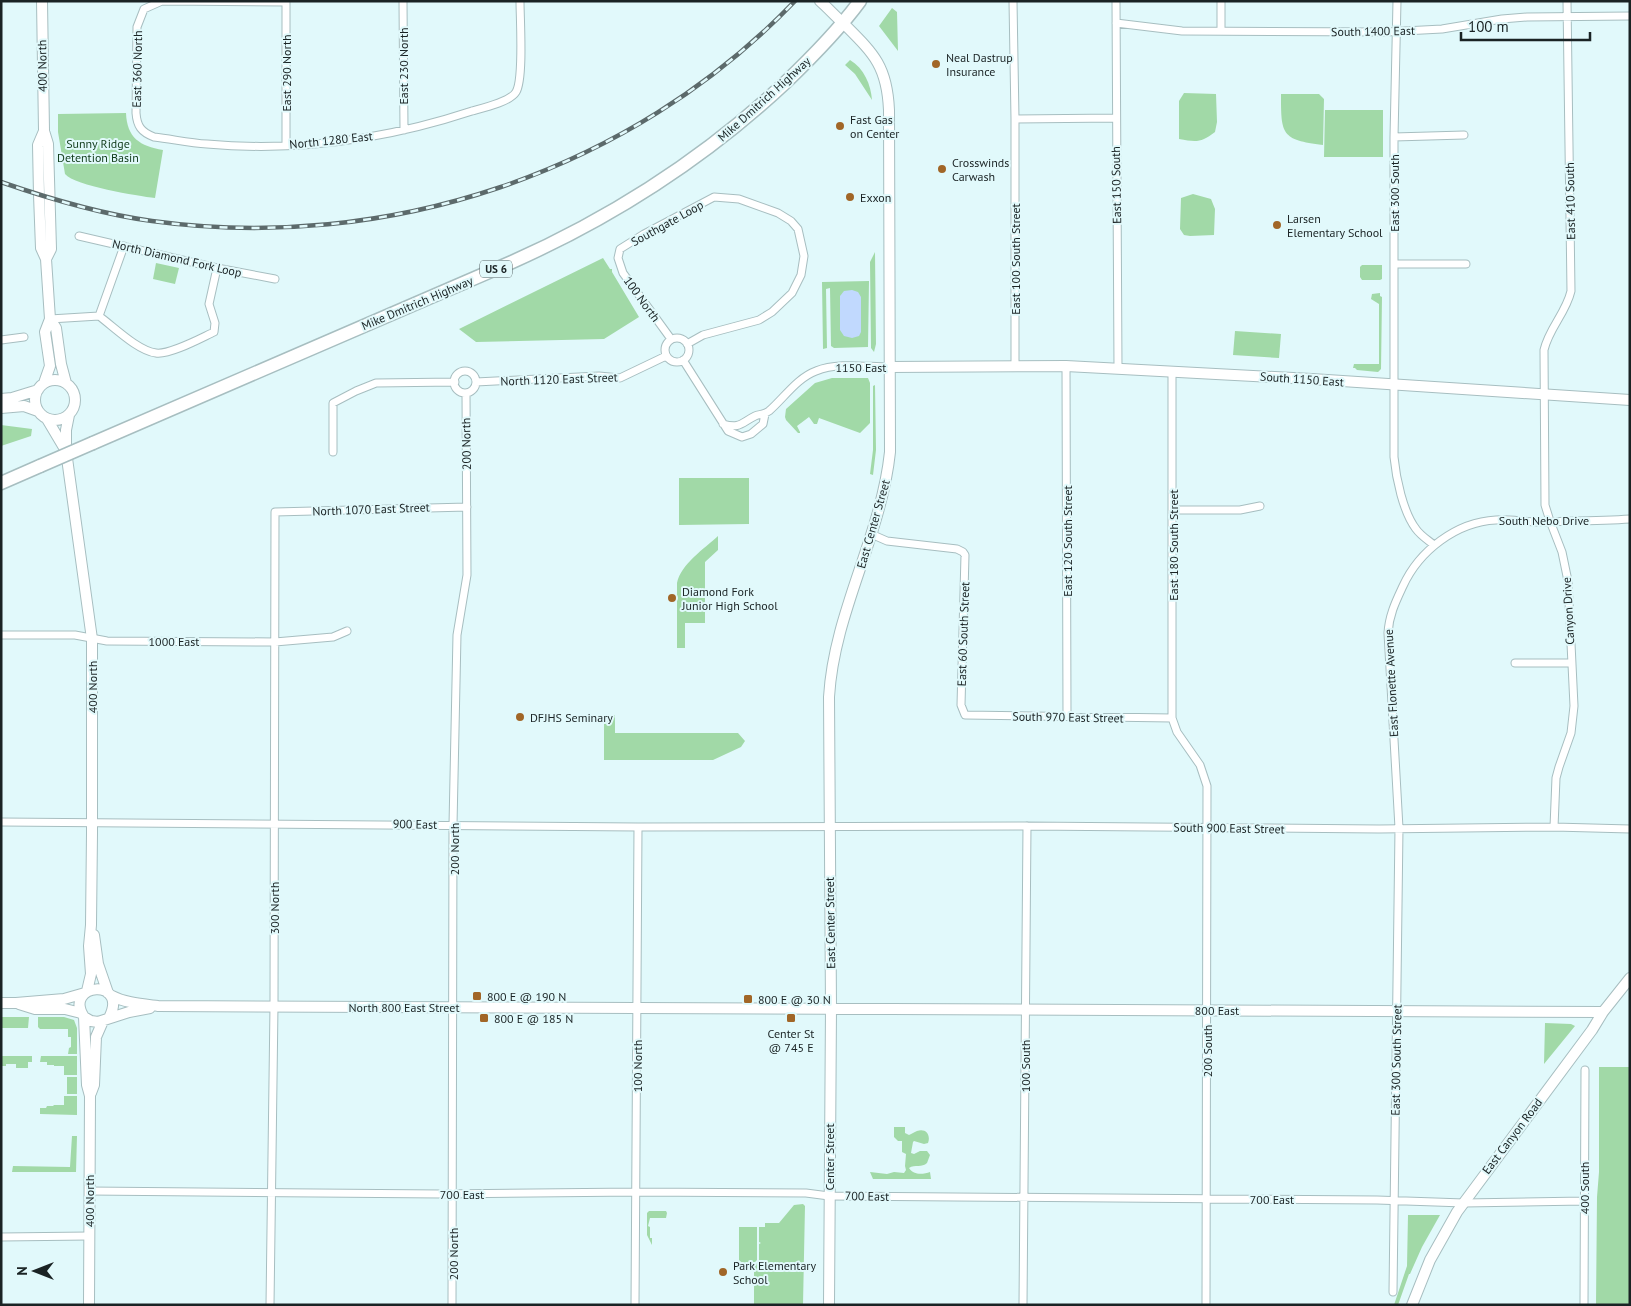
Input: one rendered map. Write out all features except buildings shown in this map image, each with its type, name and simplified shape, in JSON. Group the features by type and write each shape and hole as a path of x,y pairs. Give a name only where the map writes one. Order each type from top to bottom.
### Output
{"highway":[{"name":"Mike Dmitrich Highway","path":"1,483 512,262 569,235 609,213 676,171 728,134 794,74 860,1"}],"main road":[{"name":"400 North","path":"42,1 44,131 48,144 51,248 46,259 50,319"},
{"name":"East Center Street","path":"820,1 860,39 878,61 889,95 889,367 891,423 889,468 884,491 838,637 831,671 829,698 831,1008"},
{"path":"50,319 56,328 61,364 66,383 72,390 75,399 66,430 66,451"},
{"path":"38,411 35,401 49,372 50,364 45,332 50,319"},
{"name":"South 1150 East","path":"974,366 1118,368 1630,400"},
{"name":"1150 East","path":"889,367 974,366"},
{"path":"1,399 12,398 56,381 66,383"},
{"path":"1,408 24,406 38,411 47,419 66,451"},
{"path":"47,419 58,420 69,415"},
{"name":"400 North","path":"66,451 92,639 91,924"},
{"path":"90,1096 87,1085 83,1015 80,1004 86,992 91,974 89,946 91,924"},
{"path":"90,1096 94,1086 96,1037 114,1007 98,964 91,924"},
{"name":"East Canyon Road","path":"1412,1305 1430,1260 1464,1203 1592,1030 1603,1012 1628,981"},
{"path":"1,1003 64,999 97,988 102,989 119,1000 158,1006"},
{"path":"16,1003 34,1009 65,1010 83,1015 94,1022 158,1006"},
{"name":"North 800 East Street","path":"158,1006 831,1008"},
{"name":"800 East","path":"831,1008 1603,1012"},
{"name":"Center Street","path":"829,1305 831,1008"},
{"name":"400 North","path":"88,1305 90,1096"}],"street":[{"name":"East 360 North","path":"141,130 137,122 136,113 137,27 144,9 162,1 286,2"},
{"name":"East 230 North","path":"403,1 404,130"},
{"name":"North 1280 East","path":"141,130 154,137 207,144 259,146 318,144 383,135 443,121 503,101 516,92 521,78 520,1"},
{"name":"East 100 South Street","path":"1013,1 1015,366"},
{"name":"East 150 South","path":"1116,1 1118,368"},
{"path":"1221,1 1221,31"},
{"name":"East 300 South","path":"1393,385 1394,137 1397,1"},
{"name":"East 410 South","path":"1544,395 1544,350 1548,336 1567,305 1571,291 1567,1"},
{"name":"East 290 North","path":"286,2 286,145"},
{"name":"South 1400 East","path":"1116,23 1182,31 1396,31 1442,29 1502,19 1630,16"},
{"path":"1015,119 1116,118"},
{"path":"1394,137 1464,135"},
{"name":"Southgate Loop","path":"618,258 620,249 644,234 714,197 739,199 778,213 791,221 798,229 804,256 801,275 792,294 772,312 759,320 703,335 687,344"},
{"name":"North Diamond Fork Loop","path":"79,236 217,268 275,278"},
{"path":"99,316 124,246"},
{"name":"100 North","path":"618,258 623,273 671,339"},
{"path":"1394,264 1466,264"},
{"path":"50,319 99,316 144,350 158,354 186,346 214,332 215,323 209,304 217,268"},
{"path":"1,340 24,337"},
{"path":"679,338 687,344 688,354 683,360 672,361 666,356 666,344 671,339 679,338"},
{"name":"North 1120 East Street","path":"476,382 599,376 620,378 666,356"},
{"path":"683,360 723,424 734,435 742,437 751,434 763,424 765,414 755,416 740,426 723,424"},
{"name":"1150 East","path":"765,414 806,376 814,371 833,366 889,367"},
{"name":"East 120 South Street","path":"1066,366 1067,716"},
{"path":"467,372 473,375 476,382 472,391 466,393 456,389 454,382 460,373 467,372"},
{"name":"East 180 South Street","path":"1172,372 1172,718"},
{"path":"333,452 333,403 356,391 376,384 454,382"},
{"path":"1393,385 1394,456 1399,488 1408,517 1416,530 1434,545"},
{"name":"200 North","path":"452,1305 453,825 457,635 467,575 466,393"},
{"name":"Canyon Drive","path":"1544,395 1545,505 1562,552 1568,581 1574,706 1572,726 1556,778 1554,827"},
{"path":"1172,510 1240,510 1260,506"},
{"name":"North 1070 East Street","path":"275,512 467,507"},
{"name":"300 North","path":"270,1305 274,1006 275,512"},
{"name":"South Nebo Drive","path":"1434,545 1463,528 1488,521 1630,519"},
{"name":"East 60 South Street","path":"871,534 887,541 957,549 965,555 961,705 965,715"},
{"name":"East Flonette Avenue","path":"1399,828 1388,633 1389,619 1396,598 1412,569 1434,545"},
{"name":"1000 East","path":"1,635 75,635 107,641 275,642 333,637 346,630"},
{"path":"1515,662 1571,663"},
{"name":"South 970 East Street","path":"965,715 1172,718"},
{"name":"200 South","path":"1172,718 1177,732 1196,758 1208,786 1206,1305"},
{"name":"900 East","path":"1,822 829,827"},
{"name":"100 South","path":"1024,1305 1027,826"},
{"name":"100 North","path":"635,1305 638,827"},
{"name":"South 900 East Street","path":"829,827 1630,828"},
{"name":"East 300 South Street","path":"1393,1292 1399,828"},
{"name":"400 South","path":"1584,1305 1585,1070"},
{"name":"700 East","path":"89,1191 453,1194 806,1193 829,1196 1393,1200 1464,1203 1584,1201"},
{"path":"1,1236 89,1236"}],"green space":[{"path":"892,8 897,12 898,51 879,26"},
{"path":"850,60 855,63 866,77 872,100 855,74 845,65"},
{"path":"1184,93 1216,94 1217,122 1215,132 1202,140 1179,139 1179,101"},
{"path":"1281,94 1319,94 1324,99 1323,145 1299,141 1286,133 1283,126"},
{"path":"1325,110 1383,110 1383,157 1324,157"},
{"name":"Sunny Ridge Detention Basin","path":"126,113 129,129 136,139 148,146 163,150 155,198 122,193 81,183 65,174 58,132 58,114"},
{"path":"1193,194 1211,199 1215,209 1214,235 1184,235 1180,229 1181,198"},
{"path":"875,252 876,344 874,352 871,348 870,262"},
{"path":"603,258 610,269 612,269 639,317 604,339 476,342 459,329"},
{"path":"156,263 179,268 175,284 153,279"},
{"path":"1362,265 1382,265 1382,279 1362,280 1360,277 1360,267"},
{"path":"869,281 868,347 834,348 831,346 830,288 826,289 827,348 823,349 822,282"},
{"path":"1380,293 1382,297 1381,369 1378,372 1357,370 1353,368 1354,364 1379,364 1379,304 1371,299 1372,294"},
{"path":"1235,331 1281,334 1279,358 1233,355"},
{"path":"832,378 868,378 870,383 870,423 860,433 819,418 817,424 814,424 809,417 797,426 800,432 798,433 786,420 786,409 815,383"},
{"path":"875,385 876,450 873,475 870,474 873,450 873,386"},
{"path":"1,425 32,429 31,436 1,446"},
{"path":"679,478 749,478 749,524 679,525"},
{"path":"718,536 718,550 705,562 705,623 685,623 685,648 677,648 677,583 679,576 688,563"},
{"path":"605,715 615,715 615,733 738,733 745,741 741,747 713,760 604,760"},
{"path":"1,1017 29,1017 28,1028 1,1028"},
{"path":"38,1017 64,1017 74,1020 77,1028 77,1054 68,1054 71,1047 71,1037 68,1037 68,1029 40,1029 38,1027"},
{"path":"1545,1023 1571,1024 1575,1026 1544,1064"},
{"path":"1,1056 32,1056 32,1062 28,1062 28,1068 16,1068 16,1064 1,1066"},
{"path":"41,1056 77,1056 77,1075 64,1075 64,1066 47,1065 47,1062 40,1062"},
{"path":"1599,1067 1630,1067 1630,1305 1596,1305"},
{"path":"67,1077 77,1077 77,1094 67,1094"},
{"path":"64,1096 77,1096 77,1115 40,1114 40,1108 64,1105"},
{"path":"894,1127 905,1127 905,1133 909,1135 920,1130 927,1133 929,1137 928,1143 924,1144 914,1141 911,1153 927,1151 930,1155 927,1163 909,1168 916,1173 930,1172 931,1179 873,1179 870,1172 887,1174 894,1172 904,1173 906,1170 906,1154 902,1152 902,1141 898,1141 894,1137"},
{"path":"72,1136 77,1136 76,1172 12,1172 13,1166 70,1167"},
{"path":"803,1204 805,1206 803,1305 754,1305 754,1266 759,1261 759,1244 761,1243 759,1242 759,1227 765,1227 765,1223 779,1223 794,1205"},
{"path":"649,1211 666,1211 667,1213 666,1218 650,1218 648,1226 650,1227 652,1245 647,1235 647,1213"},
{"path":"1408,1215 1440,1215 1409,1274 1398,1305 1394,1305 1407,1266"},
{"path":"739,1227 757,1227 757,1260 754,1263 742,1263 739,1260"}],"water":[{"path":"852,290 858,292 861,297 861,332 859,336 852,338 844,336 840,330 840,296 844,291"}],"railway":[{"path":"1,182 57,200 113,214 152,221 240,228 328,224 415,211 499,188 581,155 658,112 730,61 795,1"}],"place":[{"name":"Neal Dastrup Insurance","path":"936,64"},
{"name":"Fast Gas on Center","path":"840,126"},
{"name":"Crosswinds Carwash","path":"942,169"},
{"name":"Exxon","path":"850,197"},
{"name":"Larsen Elementary School","path":"1277,225"},
{"name":"Diamond Fork Junior High School","path":"672,598"},
{"name":"DFJHS Seminary","path":"520,717"},
{"name":"800 E @ 190 N","path":"477,996"},
{"name":"800 E @ 30 N","path":"748,999"},
{"name":"800 E @ 185 N","path":"484,1018"},
{"name":"Center St @ 745 E","path":"791,1018"},
{"name":"Park Elementary School","path":"723,1272"}]}
